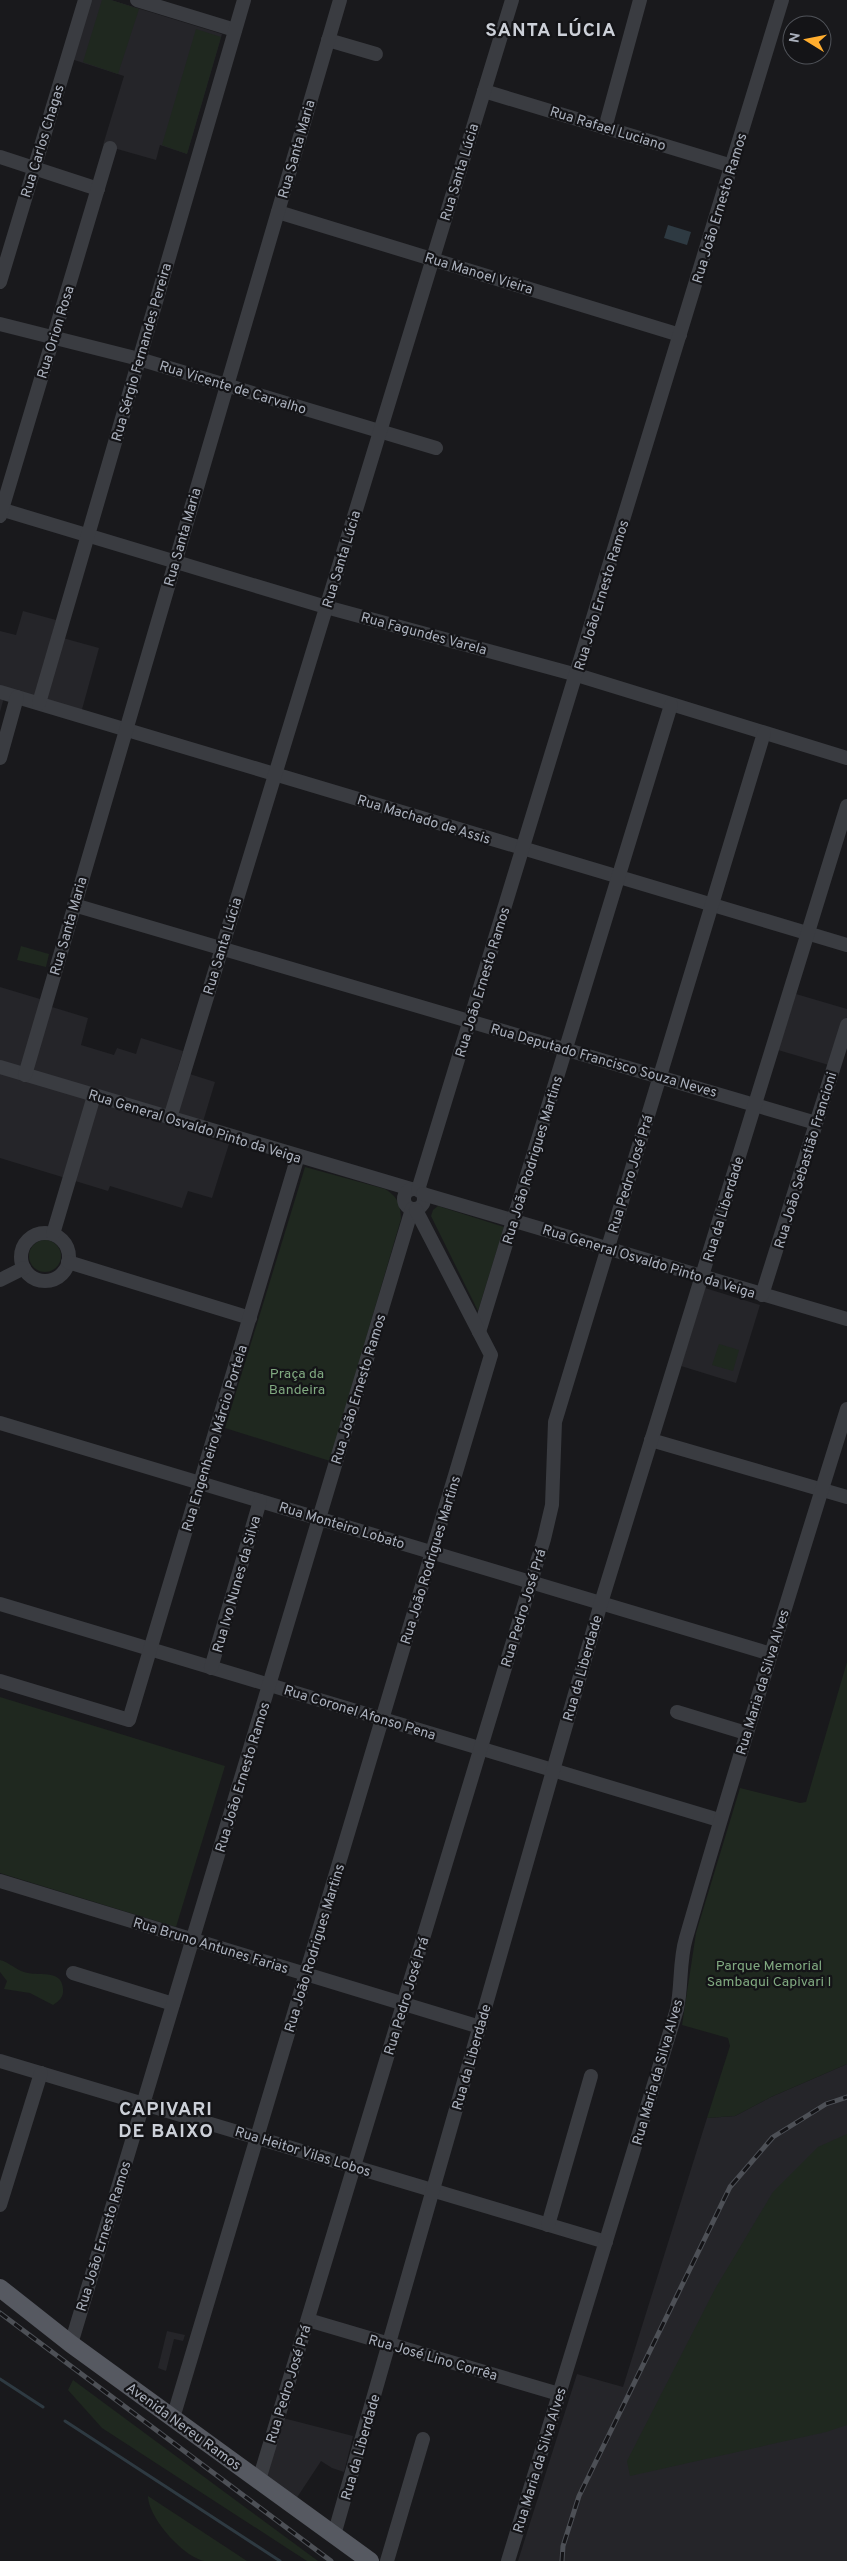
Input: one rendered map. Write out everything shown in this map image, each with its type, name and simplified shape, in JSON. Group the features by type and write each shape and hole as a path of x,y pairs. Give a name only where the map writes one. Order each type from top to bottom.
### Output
{"main road":[{"name":"Avenida Nereu Ramos","path":"0,2288 71,2344 370,2561"}],"street":[{"name":"Rua Carlos Chagas","path":"0,282 85,0"},
{"path":"137,0 152,2 235,30"},
{"name":"Rua Sérgio Fernandes Pereira","path":"39,703 244,0"},
{"name":"Rua Santa Maria","path":"25,1075 340,0"},
{"name":"Rua Santa Lúcia","path":"170,1118 512,0"},
{"path":"605,128 640,0"},
{"name":"Rua João Ernesto Ramos","path":"71,2344 414,1199 577,675 782,0"},
{"path":"328,40 376,54"},
{"name":"Rua Rafael Luciano","path":"484,91 732,166"},
{"name":"Rua Orion Rosa","path":"1,511 110,148"},
{"path":"0,157 98,189"},
{"name":"Rua Manoel Vieira","path":"278,212 680,335"},
{"name":"Rua Vicente de Carvalho","path":"0,324 139,359 436,448"},
{"name":"Rua Fagundes Varela","path":"1,511 88,535 326,607 577,675 671,706 847,758"},
{"name":"Rua Machado de Assis","path":"0,692 847,945"},
{"path":"0,758 18,697"},
{"name":"Rua João Rodrigues Martins","path":"173,2418 491,1355 479,1332 671,706"},
{"name":"Rua Pedro José Prá","path":"259,2480 551,1515 555,1422 764,733"},
{"name":"Rua da Liberdade","path":"334,2535 601,1603 847,806"},
{"name":"Rua Deputado Francisco Souza Neves","path":"74,905 816,1123"},
{"name":"Rua João Sebastião Francioni","path":"762,1295 847,1025"},
{"name":"Rua General Osvaldo Pinto da Veiga","path":"0,1067 391,1184 414,1199 513,1221 847,1319"},
{"path":"53,1234 94,1096"},
{"name":"Rua Engenheiro Márcio Portela","path":"0,1681 130,1720 298,1156"},
{"path":"414,1199 479,1332"},
{"path":"39,1233 53,1234 66,1246 68,1262 61,1275 48,1280 34,1278 24,1268 21,1253 27,1240 39,1233"},
{"path":"68,1262 250,1318"},
{"path":"0,1280 24,1268"},
{"name":"Rua Maria da Silva Alves","path":"508,2561 677,2009 682,1984 683,1950 746,1733 847,1409"},
{"name":"Rua Monteiro Lobato","path":"0,1423 771,1654"},
{"path":"651,1440 847,1497"},
{"name":"Rua Ivo Nunes da Silva","path":"211,1668 260,1501"},
{"name":"Rua Coronel Afonso Pena","path":"0,1604 720,1820"},
{"path":"678,1712 746,1733"},
{"name":"Rua Bruno Antunes Farias","path":"0,1881 480,2027"},
{"path":"72,1973 174,2004"},
{"name":"Rua Heitor Vilas Lobos","path":"0,2061 606,2242"},
{"path":"0,2205 41,2073"},
{"path":"548,2225 591,2076"},
{"name":"Rua José Lino Corrêa","path":"308,2320 559,2394"},
{"path":"387,2561 422,2439"}],"shaded area":[{"path":"89,0 111,0 222,34 187,154 160,145 156,160 103,145 124,76 71,59"},
{"path":"668,225 691,232 687,245 664,238"},
{"path":"23,611 56,620 52,635 99,648 81,713 6,690 0,712 0,631 16,635"},
{"path":"0,987 40,999 39,1003 88,1018 81,1045 114,1055 117,1048 136,1054 141,1038 183,1051 177,1070 215,1082 199,1135 229,1144 212,1198 188,1191 182,1208 110,1186 108,1191 0,1158"},
{"path":"796,994 847,1009 847,1017 832,1066 778,1050"},
{"path":"705,1288 760,1305 736,1383 681,1366"},
{"path":"847,2064 847,2561 518,2561 577,2374 623,2387 707,2118 735,2116 771,2097"},
{"path":"167,2331 185,2335 183,2341 174,2339 166,2371 158,2368"},
{"path":"283,2418 353,2436 344,2472 332,2468 321,2461 296,2499 267,2477"}],"green space":[{"path":"102,0 111,0 139,9 118,74 83,62"},
{"path":"196,29 221,37 187,154 162,145"},
{"path":"21,946 49,954 46,967 17,960"},
{"name":"Praça da Bandeira","path":"305,1167 385,1189 396,1198 401,1214 330,1461 225,1428"},
{"path":"438,1206 504,1227 478,1311 431,1216 433,1210"},
{"path":"45,1240 51,1241 56,1245 60,1250 60,1262 56,1267 51,1271 45,1272 39,1271 34,1267 30,1262 29,1256 30,1250 34,1245 39,1241"},
{"path":"719,1344 739,1350 733,1371 712,1365"},
{"name":"Parque Memorial Sambaqui Capivari I","path":"847,1662 847,2064 771,2097 735,2116 707,2118 730,2046 728,2038 682,2025 696,1933 740,1788 800,1803 806,1802"},
{"path":"0,1697 225,1766 176,1927 0,1873"},
{"path":"0,1960 24,1972 58,1978 62,1982 62,1997 53,2005 30,1993 4,1989 7,1981 0,1972"},
{"path":"847,2134 847,2425 826,2432 630,2476 627,2461 715,2289 773,2192 818,2147"},
{"path":"73,2380 318,2561 307,2561 102,2428 68,2390"},
{"path":"148,2496 247,2561 204,2561 195,2558 177,2544 160,2524 150,2505"}],"waterway":[{"path":"0,2379 43,2407"},
{"path":"65,2421 280,2561"}],"railway":[{"path":"562,2561 563,2546 579,2496 730,2187 773,2137 826,2104 847,2097"},
{"path":"0,2313 331,2561"}],"district":[{"name":"SANTA LÚCIA","path":"551,29"},
{"name":"CAPIVARI DE BAIXO","path":"166,2119"}]}
